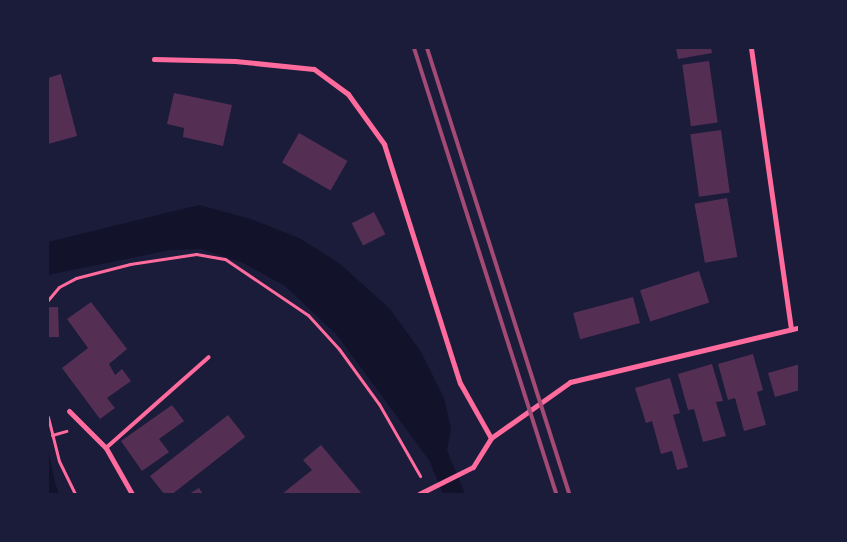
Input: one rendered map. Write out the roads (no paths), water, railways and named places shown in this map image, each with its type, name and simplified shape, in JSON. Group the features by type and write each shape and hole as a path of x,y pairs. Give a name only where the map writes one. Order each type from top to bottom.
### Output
{"street":[{"path":"751,48 791,329"},
{"path":"154,59 235,60 314,70 348,94 384,144 460,383 491,438"},
{"path":"420,494 473,467 491,438 570,382 800,327"},
{"path":"69,411 106,448 132,494"}],"lane":[{"path":"106,448 210,357"}],"railway":[{"path":"414,48 556,494"},
{"path":"427,48 569,494"}]}
